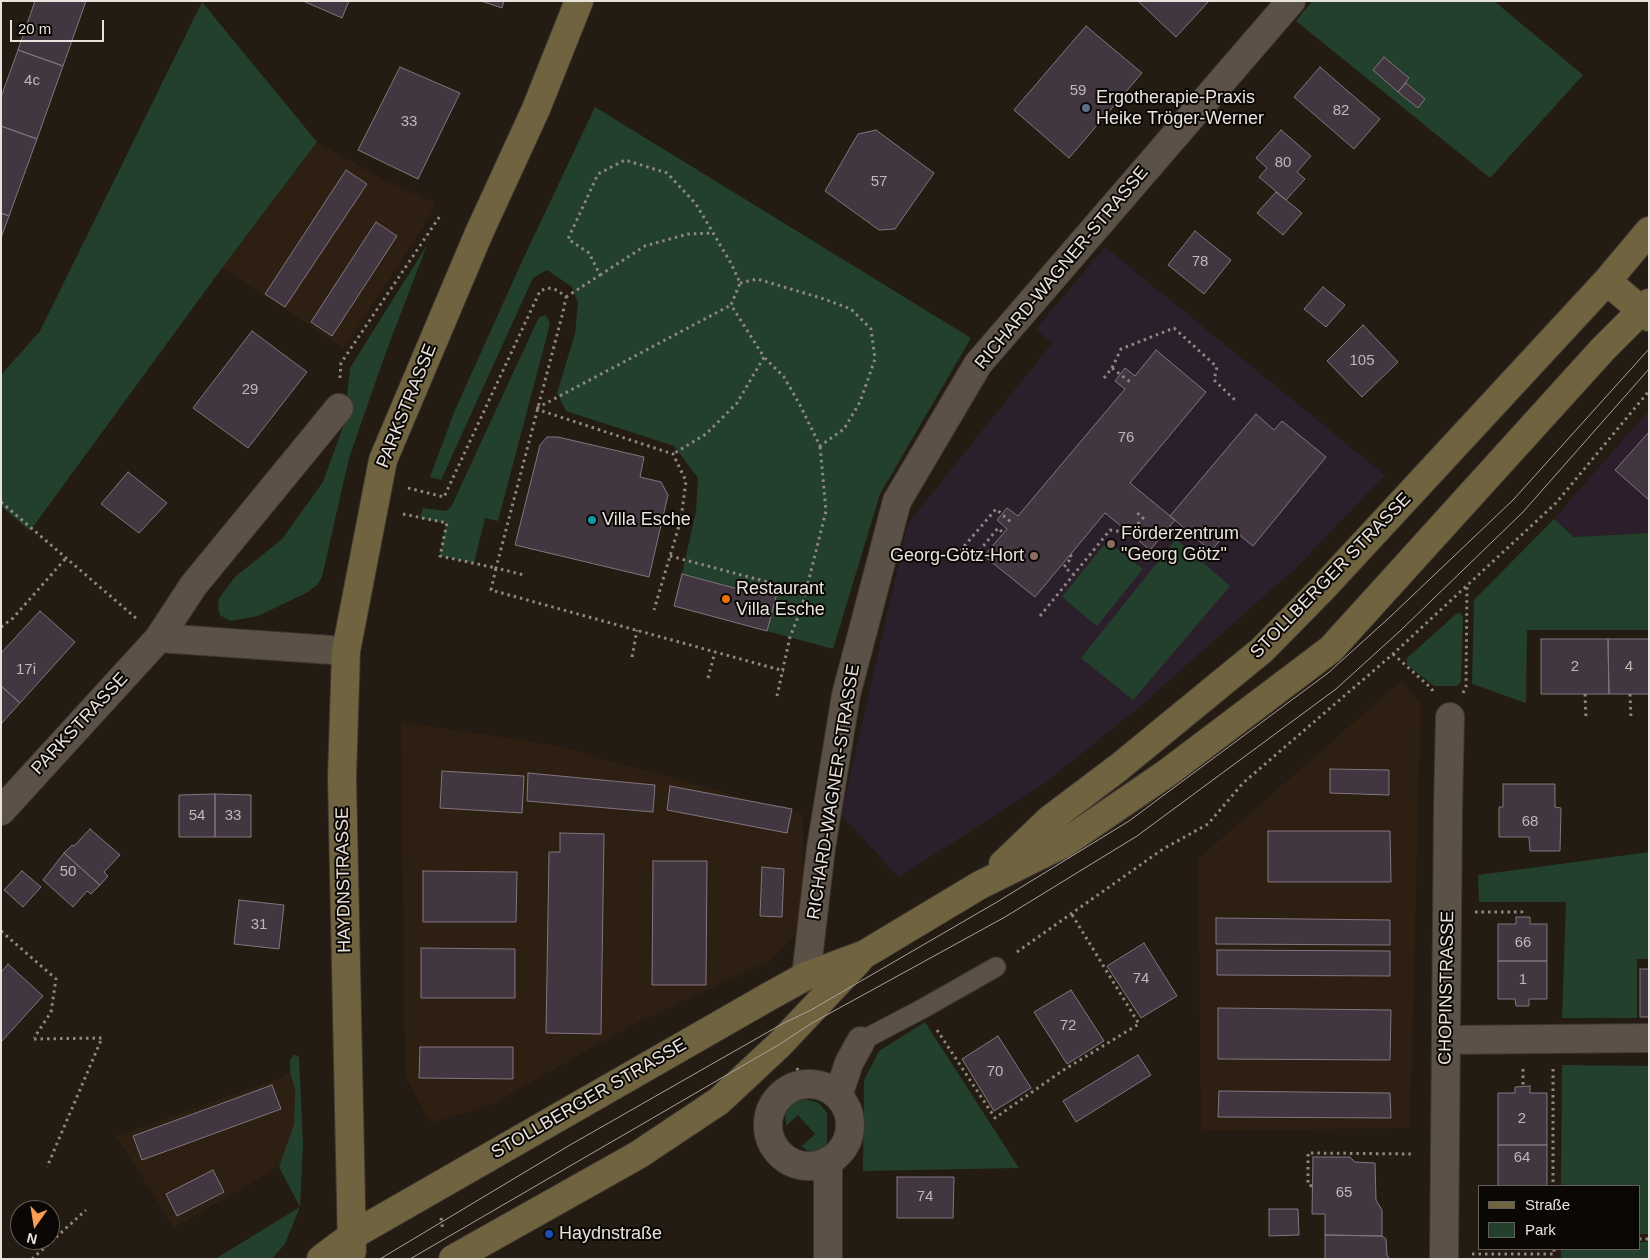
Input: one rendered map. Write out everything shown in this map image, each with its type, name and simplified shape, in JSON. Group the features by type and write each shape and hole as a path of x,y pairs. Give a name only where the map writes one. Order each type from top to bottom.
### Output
{"main road":[{"name":"PARKSTRASSE","path":"346,651 383,460 479,233 536,109 579,1"},
{"name":"STOLLBERGER STRASSE","path":"980,885 1049,820 1118,768 1262,650 1321,590 1607,281 1649,231"},
{"path":"1607,281 1647,311"},
{"name":"STOLLBERGER STRASSE","path":"321,1259 352,1247 436,1187 806,976 865,954 980,885 1063,844 1159,779 1331,649 1603,349 1647,311"},
{"name":"HAYDNSTRASSE","path":"346,651 342,777 352,1247"},
{"name":"STOLLBERGER STRASSE","path":"449,1249 638,1155 719,1101 780,1044 865,954"}],"street":[{"name":"RICHARD-WAGNER-STRASSE","path":"806,976 821,848 846,695 897,502 978,364 1291,1"},
{"name":"PARKSTRASSE","path":"1,811 159,638 193,586 339,408"},
{"path":"159,638 346,651"},
{"name":"CHOPINSTRASSE","path":"1444,1256 1450,717"},
{"path":"1446,1040 1649,1038"},
{"path":"838,1096 849,1063 861,1041"},
{"path":"803,1084 823,1086 838,1096 848,1113 850,1123 848,1138 843,1148 828,1161 807,1166 788,1160 777,1150 768,1130 768,1120 771,1109 778,1099 792,1088 803,1084"},
{"path":"828,1161 828,1259"}],"lane":[{"path":"861,1041 996,967"}],"path":[{"path":"536,408 732,305 740,283 696,204 667,173 625,160 598,174 568,239 589,253 600,275"},
{"path":"339,408 341,363 440,216"},
{"path":"713,233 688,234 645,246 566,297 536,408 491,590 784,671"},
{"path":"740,283 757,279 821,298 851,310 871,329 875,360 860,402 844,429 820,446"},
{"path":"379,481 444,497 540,291 548,288 557,290 566,297"},
{"path":"732,305 764,357 784,377 820,446 826,511 802,607 790,637 777,696"},
{"path":"1104,378 1112,368 1121,349 1174,328 1217,367 1214,380 1235,400"},
{"path":"673,454 706,434 737,403 764,357"},
{"path":"1112,368 1130,382"},
{"path":"996,967 1163,849 1208,824 1243,783 1393,654 1556,503 1649,391"},
{"path":"536,408 673,454 686,481 681,519 654,610"},
{"path":"1,502 159,638"},
{"path":"960,551 996,509 1012,523"},
{"path":"1040,616 1110,530 1130,533 1143,518 1135,512"},
{"path":"420,518 446,523 440,556 524,575"},
{"path":"971,561 998,528 1004,533"},
{"path":"1070,555 1072,557 1064,567 1073,574"},
{"path":"670,556 779,585"},
{"path":"1,627 13,618 66,558"},
{"path":"1393,654 1431,688 1450,717 1466,687 1467,585"},
{"path":"632,658 637,630"},
{"path":"708,678 715,651"},
{"path":"1586,694 1586,718"},
{"path":"1630,694 1631,718"},
{"path":"1448,912 1522,912 1523,916"},
{"path":"922,1009 994,1118 1062,1071 1140,1024 1071,913"},
{"path":"1,931 56,979 51,1012 34,1039 102,1038 47,1168"},
{"path":"1553,1039 1554,1185"},
{"path":"1312,1186 1308,1185 1308,1153 1445,1154"},
{"path":"1547,1170 1554,1170"},
{"path":"436,1187 449,1249"},
{"path":"32,1259 86,1210"},
{"path":"1444,1256 1554,1254 1554,1250"}],"shaded area":[{"path":"317,142 381,178 436,204 423,228 344,348 222,268"},
{"name":"Förderzentrum \"Georg Götz\"","path":"1105,247 1385,475 1298,566 1137,709 1045,783 899,877 841,815 908,523 1052,343 1036,329"},
{"path":"1649,410 1649,533 1574,537 1554,519"},
{"path":"1401,681 1421,702 1410,1128 1201,1131 1198,859"},
{"path":"401,722 554,745 803,814 803,928 768,962 636,1023 489,1106 430,1123 405,1076"},
{"path":"290,1072 295,1090 294,1124 279,1167 174,1228 116,1136 280,1078"}],"green space":[{"path":"1312,1 1494,1 1583,75 1490,178 1296,21"},
{"path":"202,2 317,142 222,268 30,531 1,506 1,375 40,331"},
{"path":"595,107 971,338 880,494 833,649 767,631 777,592 741,582 738,589 682,574 696,511 698,478 674,446 566,411 557,393 575,334 578,303 572,287 547,270 533,278 441,480 430,477 455,410 524,257"},
{"path":"427,245 386,352 349,458 322,577 317,585 306,593 258,616 230,621 220,615 218,608 219,598 235,577 282,539 323,482 344,424 350,368"},
{"path":"546,315 550,324 498,521 485,518 474,563 440,556 446,523 420,518 423,508 446,511 451,507 539,317"},
{"path":"1554,519 1574,537 1649,533 1649,630 1527,630 1526,703 1472,684 1474,600"},
{"path":"1176,539 1230,586 1133,700 1081,658"},
{"path":"1107,541 1143,569 1097,626 1062,597"},
{"path":"1461,613 1463,618 1461,682 1457,686 1434,686 1407,665 1407,658 1456,614"},
{"path":"1649,852 1649,959 1637,959 1637,1018 1562,1018 1566,902 1479,902 1478,875"},
{"path":"925,1022 1019,1168 863,1171 864,1080 879,1051"},
{"path":"294,1054 299,1057 303,1144 300,1207 279,1167 294,1124 295,1090 290,1072 290,1060"},
{"path":"1562,1065 1649,1066 1649,1234 1640,1234 1640,1185 1561,1185"},
{"path":"805,1099 819,1103 827,1113 827,1144 822,1151 808,1151 802,1146 815,1134 798,1115 786,1126 785,1113 793,1103"},
{"path":"300,1207 285,1244 272,1259 215,1259"},
{"path":"1640,1242 1649,1242 1649,1259 1561,1259 1561,1250 1640,1250"}],"building":[{"path":"35,1 86,1 63,66 18,50"},
{"path":"303,1 349,1 342,18"},
{"path":"481,1 504,1 502,8"},
{"path":"1138,1 1209,1 1176,37"},
{"path":"1086,26 1142,73 1069,158 1014,110"},
{"path":"18,50 63,66 37,139 1,126 1,97"},
{"path":"1384,57 1409,78 1398,92 1373,70"},
{"path":"400,67 460,93 418,179 358,150"},
{"path":"1320,67 1380,119 1354,149 1294,97"},
{"path":"1406,83 1425,99 1418,108 1398,92"},
{"path":"1,126 37,139 9,216 1,213"},
{"path":"876,130 934,173 895,229 879,230 825,191 858,134"},
{"path":"1281,130 1311,156 1297,172 1305,179 1286,200 1259,177 1267,168 1256,158"},
{"path":"346,170 367,184 285,307 265,294"},
{"path":"1276,192 1302,213 1283,235 1257,213"},
{"path":"1,213 9,216 1,238"},
{"path":"376,222 397,236 332,336 311,322"},
{"path":"1195,231 1231,260 1204,294 1168,265"},
{"path":"1323,287 1345,305 1326,327 1304,309"},
{"path":"1363,325 1398,362 1362,397 1327,361"},
{"path":"252,331 307,372 248,448 193,408"},
{"path":"1156,350 1206,392 1130,483 1175,520 1150,550 1105,513 1035,597 984,556 1007,529 997,520 1007,508 1018,516 1125,389 1115,381 1125,368 1135,376"},
{"path":"1256,414 1274,430 1282,421 1326,457 1253,546 1231,528 1211,551 1170,516"},
{"path":"1649,432 1649,500 1615,470"},
{"name":"Villa Esche","path":"547,437 558,437 644,457 640,477 661,482 668,495 649,577 515,545 540,445"},
{"path":"128,472 167,503 139,533 101,504"},
{"name":"Restaurant Villa Esche","path":"682,574 738,589 740,582 777,593 767,631 674,606"},
{"path":"40,611 75,642 20,703 1,686 1,653"},
{"path":"1541,639 1608,639 1609,694 1541,694"},
{"path":"1608,639 1649,639 1649,694 1609,694"},
{"path":"1,686 20,703 1,724"},
{"path":"1330,769 1389,770 1389,795 1330,793"},
{"path":"442,771 524,776 522,813 440,808"},
{"path":"528,773 655,785 653,812 527,801"},
{"path":"1503,784 1555,784 1555,807 1561,808 1560,851 1530,851 1529,837 1499,837 1499,807 1503,807"},
{"path":"670,786 792,809 787,833 667,810"},
{"path":"215,794 215,837 179,837 179,795"},
{"path":"215,794 251,795 251,837 215,837"},
{"path":"90,829 120,855 104,872 108,876 100,885 64,853 72,845 74,846"},
{"path":"1268,831 1390,831 1391,882 1268,882"},
{"path":"560,833 604,834 601,1034 546,1033 549,852 560,852"},
{"path":"64,853 100,885 91,894 87,891 73,907 43,880"},
{"path":"653,861 707,861 706,985 652,985"},
{"path":"762,867 784,869 782,917 760,916"},
{"path":"22,871 41,887 23,907 4,890"},
{"path":"423,871 517,872 516,922 423,922"},
{"path":"239,900 284,905 279,949 234,944"},
{"path":"1516,917 1530,917 1530,924 1547,924 1547,961 1498,961 1498,924 1516,924"},
{"path":"1216,918 1390,920 1390,945 1216,944"},
{"path":"1144,943 1177,996 1141,1018 1107,966"},
{"path":"421,948 515,949 515,998 421,998"},
{"path":"1217,950 1390,951 1390,976 1217,975"},
{"path":"1498,961 1547,961 1547,999 1529,999 1529,1006 1516,1006 1515,999 1498,999"},
{"path":"8,964 43,996 1,1042 1,972"},
{"path":"1640,969 1649,969 1649,1017 1640,1017"},
{"path":"1071,990 1104,1041 1067,1064 1034,1012"},
{"path":"1218,1008 1391,1010 1390,1060 1218,1059"},
{"path":"998,1036 1031,1088 994,1111 962,1059"},
{"path":"420,1047 513,1047 513,1079 419,1078"},
{"path":"1138,1055 1151,1075 1076,1122 1063,1101"},
{"path":"272,1085 281,1109 142,1160 133,1136"},
{"path":"1530,1086 1530,1093 1547,1093 1547,1145 1498,1145 1498,1093 1515,1093 1515,1087"},
{"path":"1219,1091 1390,1093 1391,1118 1218,1117"},
{"path":"1498,1145 1547,1145 1547,1185 1498,1185"},
{"path":"1313,1157 1350,1157 1355,1162 1375,1163 1376,1200 1382,1210 1382,1236 1325,1235 1325,1214 1312,1214"},
{"path":"213,1170 224,1192 177,1216 166,1194"},
{"path":"897,1177 954,1177 953,1218 897,1218"},
{"path":"1269,1209 1298,1209 1299,1235 1269,1236"},
{"path":"1325,1235 1382,1236 1386,1239 1387,1255 1390,1259 1325,1259"}],"tram line":[{"path":"380,1259 570,1145 782,1024 811,1010 997,902 1129,821 1328,673 1390,617 1513,500 1649,349"},
{"path":"410,1259 780,1044 812,1023 1005,917 1137,836 1336,689 1400,631 1523,512 1649,369"}],"place":[{"name":"Ergotherapie-Praxis Heike Tröger-Werner","path":"1086,108"},
{"name":"Villa Esche","path":"592,520"},
{"name":"Förderzentrum \"Georg Götz\"","path":"1111,544"},
{"name":"Georg-Götz-Hort","path":"1034,556"},
{"name":"Restaurant Villa Esche","path":"726,599"},
{"name":"Haydnstraße","path":"549,1234"}]}
